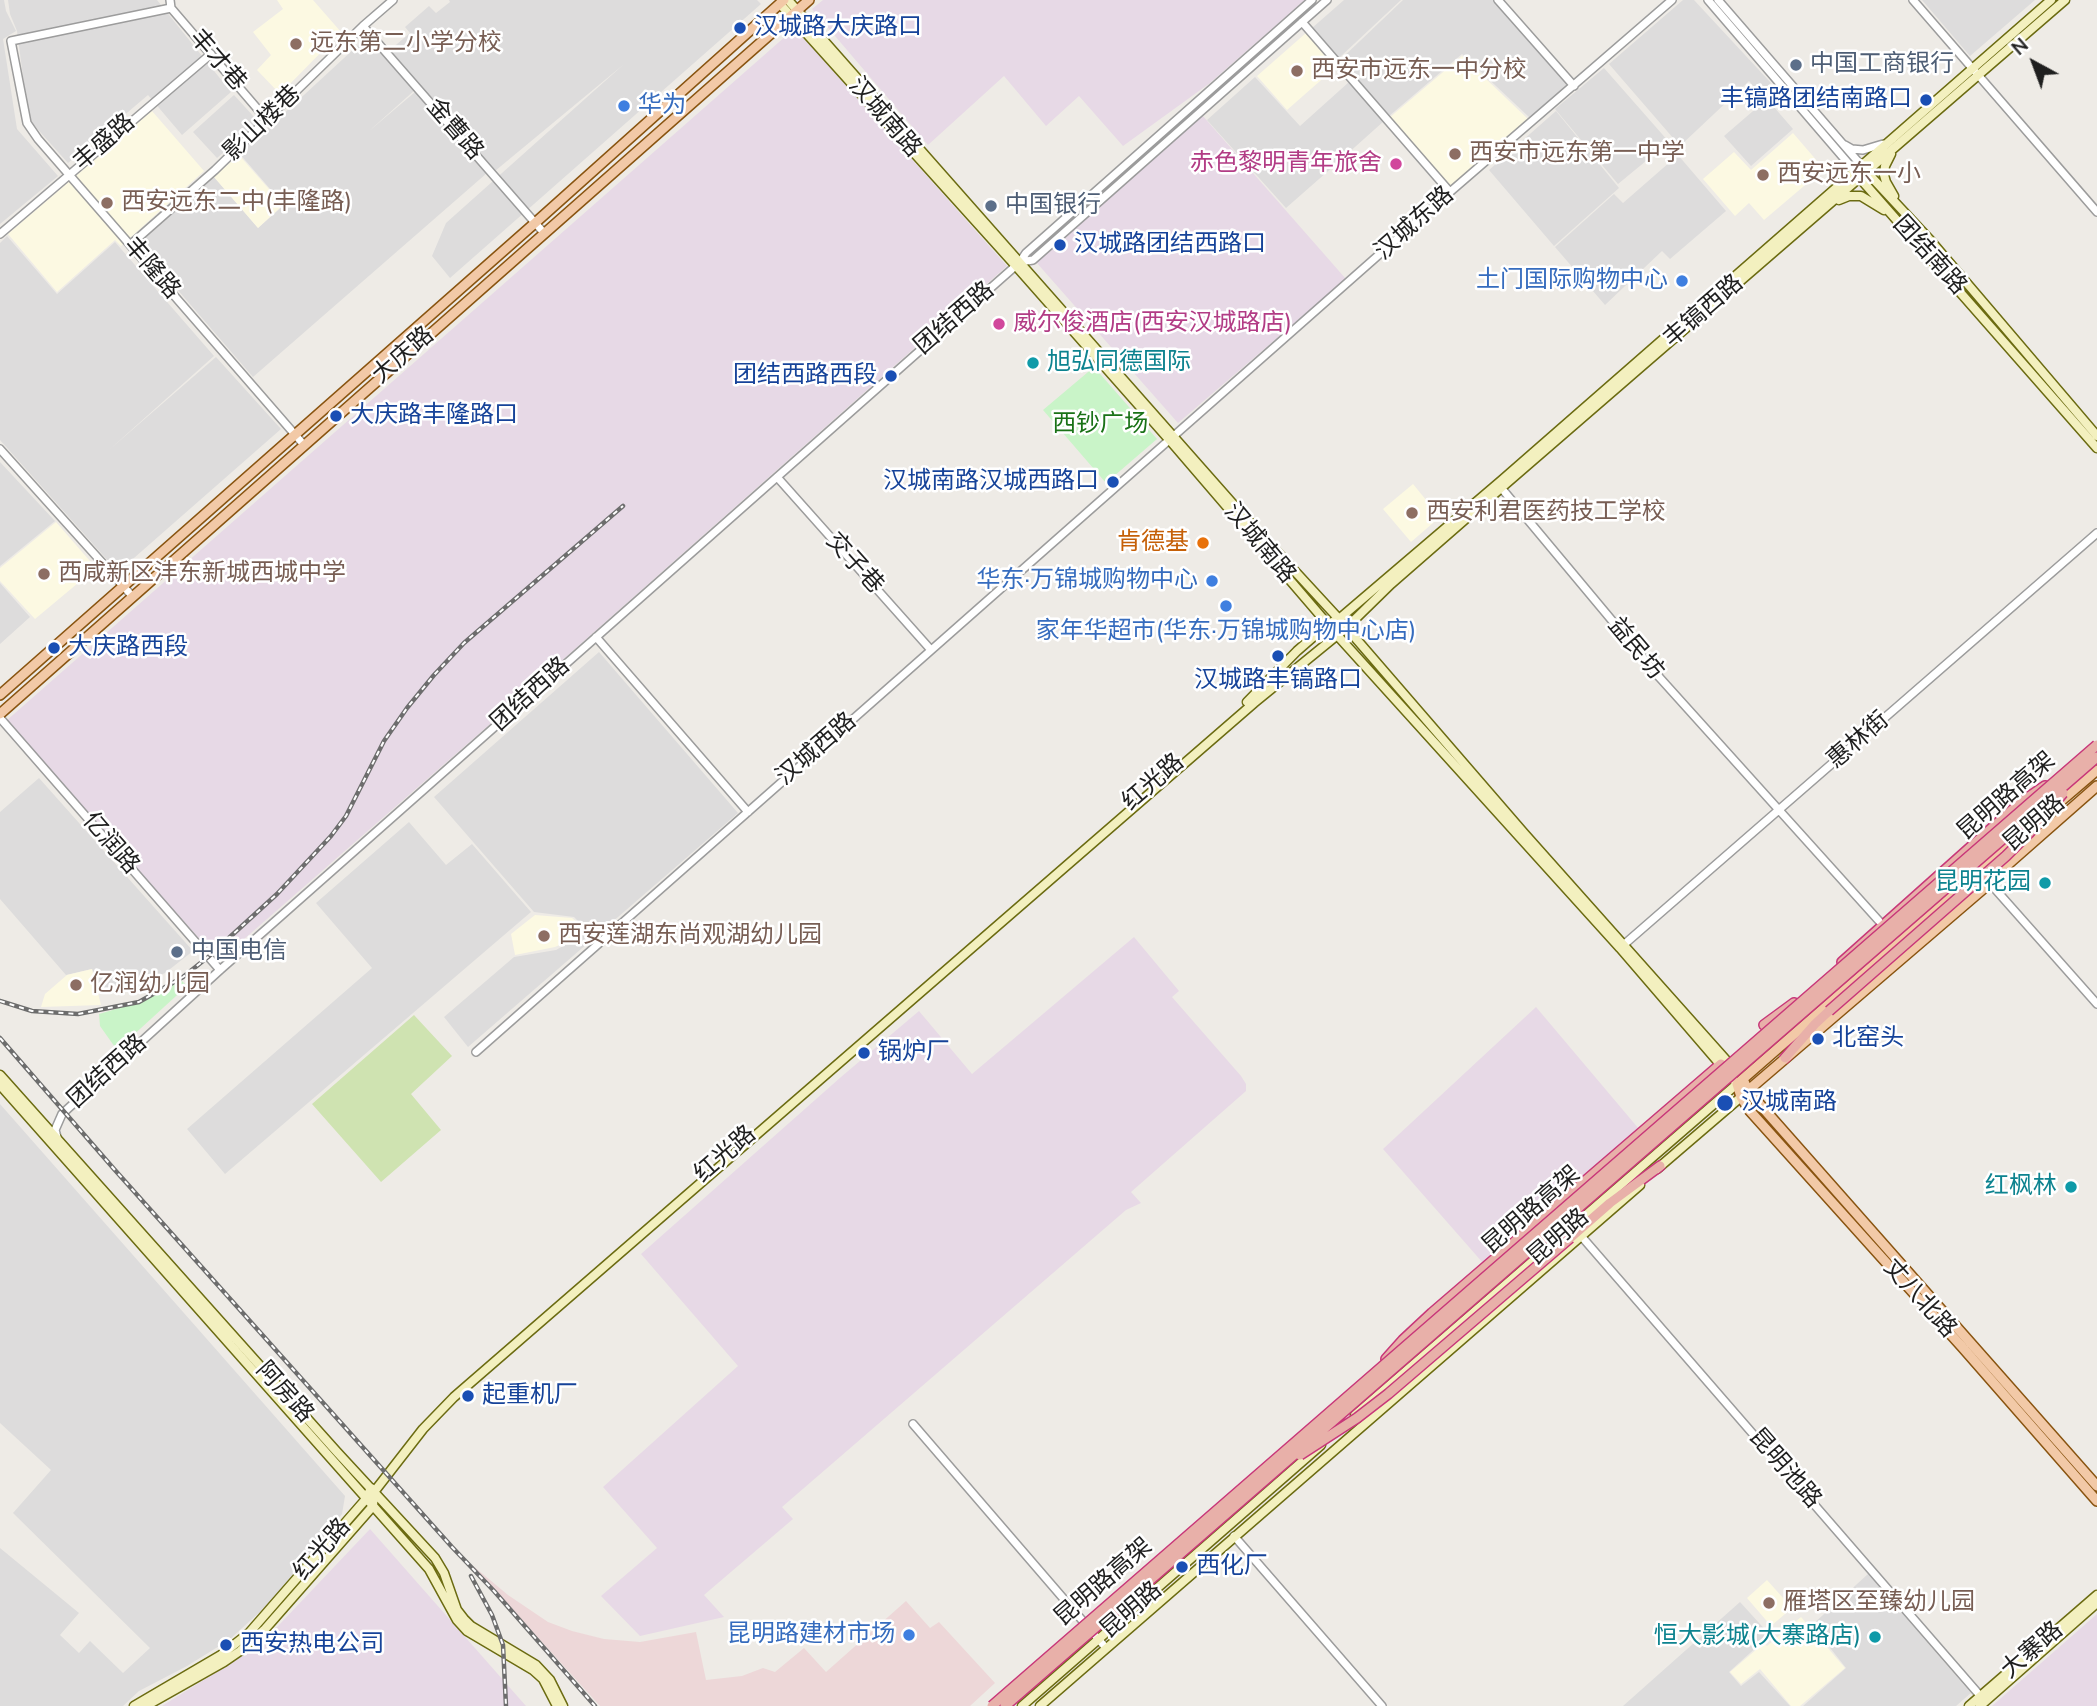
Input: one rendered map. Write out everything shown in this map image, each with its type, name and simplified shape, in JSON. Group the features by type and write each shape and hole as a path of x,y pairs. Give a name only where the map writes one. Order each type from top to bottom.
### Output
{"highway":[{"name":"昆明路高架","path":"992,1706 2097,745"},
{"name":"昆明路高架","path":"1005,1706 2097,757"},
{"path":"1785,1058 1829,1011 2006,856 2082,770"},
{"path":"1764,1025 1787,1009 2020,803 2059,778"},
{"path":"1370,1377 1432,1313 1721,1064"},
{"path":"1275,1471 1357,1418 1388,1394 1610,1203 1660,1166"}],"main road":[{"name":"大庆路","path":"0,716 809,0"},
{"name":"丰镐西路","path":"1346,628 1499,486 1975,72 2051,0"},
{"name":"丰镐西路","path":"1975,72 2065,0"},
{"name":"大庆路","path":"0,695 782,1"},
{"name":"汉城南路","path":"782,1 1171,438 1337,635 1622,947 1721,1064 1740,1081"},
{"path":"1897,140 1884,175 1907,216"},
{"name":"丰镐西路","path":"1339,619 1824,208 1860,171"},
{"name":"团结南路","path":"1860,171 1931,241 2097,436"},
{"name":"团结南路","path":"1860,171 1899,222 2097,448"},
{"path":"1824,208 1842,198 1861,196 1899,222"},
{"name":"汉城南路","path":"1171,438 1304,579 1740,1081"},
{"name":"红光路","path":"146,1706 224,1662 255,1639 292,1601 370,1503 372,1490 419,1427 449,1397 1245,704 1297,651 1328,624 1339,619"},
{"name":"红光路","path":"372,1490 454,1397 1254,703 1346,628"},
{"name":"昆明路","path":"1022,1706 2097,770"},
{"name":"昆明路","path":"1040,1706 1582,1237 1660,1166 1990,883 2097,786"},
{"name":"阿房路","path":"0,1075 429,1569 457,1620 467,1630 533,1670 542,1679 557,1706"},
{"path":"1740,1081 1745,1094"},
{"name":"阿房路","path":"0,1085 435,1558 444,1573 457,1610 464,1619 471,1626 536,1665 550,1680 563,1706"},
{"name":"丈八北路","path":"1745,1094 2097,1486"},
{"name":"丈八北路","path":"1745,1094 1751,1111 2097,1501"},
{"name":"红光路","path":"134,1706 221,1655 243,1639 370,1503"},
{"name":"大寨路","path":"1982,1702 2097,1595"},
{"name":"大寨路","path":"1969,1706 1982,1702 2097,1603"}],"street":[{"name":"影山楼巷","path":"130,244 215,170 393,0"},
{"name":"团结西路","path":"57,1137 55,1130 62,1114 220,970 1018,264 1027,253 1312,0"},
{"name":"团结西路","path":"1018,264 1033,260 1327,0"},
{"path":"1498,0 1574,86"},
{"name":"汉城东路","path":"1159,449 1672,0"},
{"name":"团结南路","path":"1708,0 1860,171"},
{"name":"团结南路","path":"1718,0 1839,139 1860,171"},
{"path":"1913,0 2097,212"},
{"name":"丰隆路","path":"171,4 11,41 27,123 304,445"},
{"name":"丰才巷","path":"171,4 267,120"},
{"path":"1302,22 1450,192"},
{"name":"金曹路","path":"363,26 544,233"},
{"name":"丰盛路","path":"0,234 211,54"},
{"path":"1839,139 1852,149 1863,150 1897,140"},
{"path":"0,449 133,597"},
{"name":"汉城西路","path":"476,1052 1159,449"},
{"name":"交子巷","path":"777,477 931,650"},
{"name":"益民坊","path":"1499,486 1660,678 1880,920"},
{"name":"惠林街","path":"1622,947 2097,533"},
{"path":"596,637 748,812"},
{"name":"亿润路","path":"0,716 220,970"},
{"path":"1980,872 2097,1004"},
{"name":"昆明池路","path":"1582,1237 1982,1702"},
{"path":"913,1424 1106,1648"},
{"path":"1234,1536 1382,1706"}],"shaded area":[{"path":"0,0 4,0 6,11 16,31 3,39 17,129 58,176 0,224"},
{"path":"8,0 157,0 231,92 182,135 148,95 68,163 32,123 27,107 17,31"},
{"name":"远东第二小学分校","path":"277,0 313,0 341,32 280,94 257,70 271,55 253,32 283,9"},
{"path":"449,0 757,0 761,4 450,278 432,256 446,223 623,65 495,171 390,50 410,33 405,27 429,6 436,13 450,2"},
{"path":"823,0 1305,0 1210,83 1123,146 1079,96 1046,126 1004,76 928,145 812,9"},
{"path":"1344,0 1401,0 1339,58 1312,28"},
{"path":"1403,0 1496,0 1569,84 1530,118 1462,54 1388,117 1340,60"},
{"path":"1683,0 1694,0 1771,83 1759,93 1749,81 1680,146 1609,64"},
{"path":"1922,0 2035,0 1970,56"},
{"path":"795,28 1007,266 219,961 6,721"},
{"name":"西安市远东一中分校","path":"1306,33 1336,67 1287,110 1257,76"},
{"path":"369,35 416,89 368,132 415,92 487,173 253,377 138,244 214,177 258,228 284,205 232,145 217,158 193,132 234,95 266,130"},
{"name":"西安市远东第一中学","path":"1462,56 1529,120 1450,188 1389,118"},
{"path":"1604,68 1669,142 1618,184 1555,109"},
{"path":"1255,77 1300,126 1349,82 1384,121 1336,164 1325,153 1335,165 1286,208 1207,120"},
{"path":"1767,99 1793,129 1751,166 1724,136"},
{"name":"西安远东二中(丰隆路)","path":"152,111 204,171 121,246 115,240 57,292 8,234"},
{"path":"1556,111 1619,188 1554,246 1489,170"},
{"path":"1202,115 1346,279 1178,423 1036,262"},
{"name":"西安远东一小","path":"1793,133 1824,169 1764,220 1749,203 1735,216 1703,179 1734,152 1751,170"},
{"path":"239,155 283,205 258,228 214,177"},
{"path":"1678,155 1726,211 1670,259 1662,251 1605,305 1555,247 1614,194 1623,203"},
{"path":"7,236 57,294 115,242 214,356 109,450 216,357 281,429 118,572 0,440 0,243"},
{"path":"0,462 55,521 0,566"},
{"name":"西安利君医药技工学校","path":"1413,484 1440,517 1411,542 1383,509"},
{"name":"西咸新区沣东新城西城中学","path":"56,522 96,568 35,619 0,581 0,568"},
{"path":"0,583 30,617 0,644"},
{"path":"599,652 738,813 468,1047 444,1017 514,957 556,950 576,939 583,931 574,917 534,912 434,797"},
{"path":"39,778 193,951 165,973 135,986 98,993 92,969 66,975 0,899 0,812"},
{"path":"409,822 446,865 472,844 531,912 225,1174 187,1129 372,968 316,903"},
{"name":"西安莲湖东尚观湖幼儿园","path":"535,915 572,918 578,923 581,932 575,938 555,947 515,955 511,934"},
{"path":"1134,937 1179,991 1172,997 1241,1076 1246,1084 1246,1091 1131,1192 1141,1203 1126,1210 782,1507 793,1519 704,1595 724,1617 640,1636 601,1596 657,1548 603,1487 738,1366 641,1254 919,1011 972,1074"},
{"name":"亿润幼儿园","path":"92,969 101,1005 41,1007 45,994 67,975"},
{"path":"1536,1007 1639,1129 1483,1263 1383,1149"},
{"path":"0,1104 345,1496 342,1514 274,1599 229,1640 139,1691 123,1706 0,1706 0,1548 79,1613 60,1635 79,1653 90,1641 123,1673 150,1648 13,1513 51,1470 0,1423"},
{"path":"370,1529 526,1706 162,1706 260,1645"},
{"name":"昆明路建材市场","path":"472,1565 508,1595 548,1622 572,1631 604,1639 640,1642 696,1632 706,1680 742,1676 763,1668 775,1672 804,1648 826,1672 906,1601 930,1628 939,1622 995,1683 970,1706 600,1706"},
{"path":"1868,1574 1971,1693 1956,1706 1803,1706 1846,1668 1812,1625"},
{"name":"雁塔区至臻幼儿园","path":"1767,1580 1792,1608 1771,1626 1747,1598"},
{"path":"1740,1602 1770,1635 1729,1672 1741,1686 1759,1672 1790,1706 1623,1706"},
{"path":"2097,1614 2097,1706 1992,1706"},
{"path":"1801,1617 1845,1668 1800,1706 1791,1706 1760,1669 1741,1684 1730,1672 1764,1643 1767,1646"}],"green space":[{"name":"西钞广场","path":"1094,367 1157,439 1106,483 1043,410"},
{"path":"181,980 187,986 117,1050 100,1026 99,1014 143,1001"},
{"path":"414,1015 452,1056 411,1094 441,1130 381,1182 312,1104"}],"railway":[{"path":"0,1001 32,1011 78,1014 139,1002 183,977 277,894 331,836 346,816 384,741 434,675 464,643 623,506"},
{"path":"0,1038 595,1706"},
{"path":"471,1576 492,1615 503,1645 506,1706"}],"place":[{"name":"汉城路大庆路口","path":"740,28"},
{"name":"远东第二小学分校","path":"296,44"},
{"name":"中国工商银行","path":"1796,65"},
{"name":"西安市远东一中分校","path":"1297,71"},
{"name":"丰镐路团结南路口","path":"1926,100"},
{"name":"华为","path":"624,106"},
{"name":"西安市远东第一中学","path":"1455,154"},
{"name":"赤色黎明青年旅舍","path":"1396,164"},
{"name":"西安远东一小","path":"1763,175"},
{"name":"西安远东二中(丰隆路)","path":"107,203"},
{"name":"中国银行","path":"991,206"},
{"name":"汉城路团结西路口","path":"1060,245"},
{"name":"土门国际购物中心","path":"1682,281"},
{"name":"威尔俊酒店(西安汉城路店)","path":"999,324"},
{"name":"旭弘同德国际","path":"1033,363"},
{"name":"团结西路西段","path":"891,376"},
{"name":"大庆路丰隆路口","path":"336,416"},
{"name":"汉城南路汉城西路口","path":"1113,482"},
{"name":"西安利君医药技工学校","path":"1412,513"},
{"name":"肯德基","path":"1203,543"},
{"name":"西咸新区沣东新城西城中学","path":"44,574"},
{"name":"华东·万锦城购物中心","path":"1212,581"},
{"name":"家年华超市(华东·万锦城购物中心店)","path":"1226,606"},
{"name":"大庆路西段","path":"54,648"},
{"name":"汉城路丰镐路口","path":"1278,656"},
{"name":"昆明花园","path":"2045,883"},
{"name":"西安莲湖东尚观湖幼儿园","path":"544,936"},
{"name":"中国电信","path":"177,952"},
{"name":"亿润幼儿园","path":"76,985"},
{"name":"北窑头","path":"1818,1039"},
{"name":"锅炉厂","path":"864,1053"},
{"name":"汉城南路","path":"1725,1103"},
{"name":"红枫林","path":"2071,1187"},
{"name":"起重机厂","path":"468,1396"},
{"name":"西化厂","path":"1182,1567"},
{"name":"雁塔区至臻幼儿园","path":"1769,1603"},
{"name":"昆明路建材市场","path":"909,1635"},
{"name":"恒大影城(大寨路店)","path":"1875,1637"},
{"name":"西安热电公司","path":"226,1645"}]}
